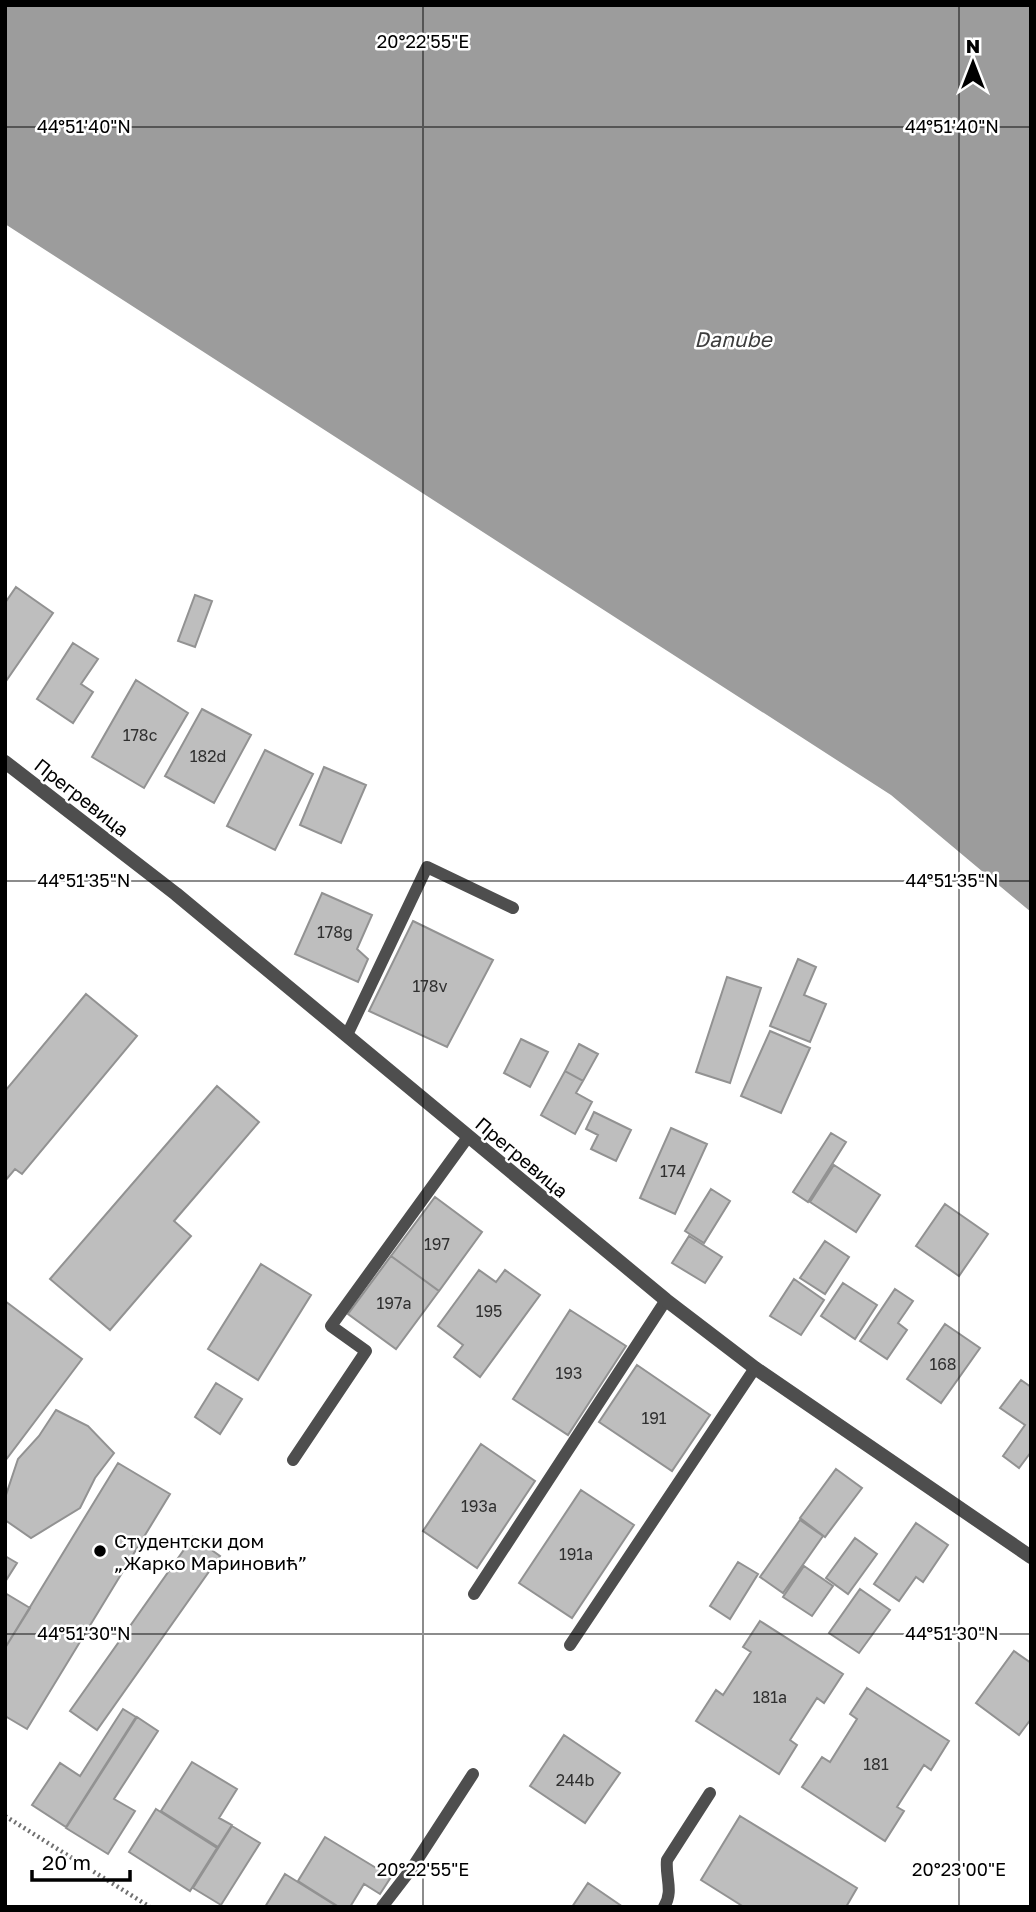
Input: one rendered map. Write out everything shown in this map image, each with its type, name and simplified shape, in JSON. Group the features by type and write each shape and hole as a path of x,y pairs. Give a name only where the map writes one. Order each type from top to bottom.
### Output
{"street":[{"name":"Прегревица","path":"5,762 176,894 666,1300 755,1368 1031,1557"}],"lane":[{"path":"347,1035 427,867 513,908"},
{"path":"293,1460 366,1351 331,1326 468,1137"},
{"path":"474,1594 666,1300"},
{"path":"570,1645 755,1368"},
{"path":"382,1907 412,1868 473,1774"},
{"path":"664,1907 669,1899 670,1887 666,1872 667,1860 710,1793"}],"path":[{"path":"5,1816 150,1907"}],"water":[{"name":"Danube","path":"5,5 1031,5 1031,912 891,795 5,224"}],"building":[{"path":"16,587 53,613 6,681 5,603"},
{"path":"195,595 212,601 195,647 178,641"},
{"path":"73,643 98,659 81,684 93,692 73,723 37,699"},
{"path":"136,680 188,713 144,788 92,757"},
{"path":"202,709 251,735 214,803 165,776"},
{"path":"265,750 313,774 275,850 227,826"},
{"path":"324,767 366,785 341,843 300,825"},
{"path":"322,893 372,915 357,949 368,959 358,982 295,954"},
{"path":"413,921 493,960 447,1047 369,1011"},
{"path":"798,959 816,967 804,995 826,1004 810,1042 770,1026"},
{"path":"727,977 761,988 730,1083 696,1072"},
{"path":"86,994 137,1036 22,1174 15,1169 5,1181 5,1091"},
{"path":"770,1031 810,1048 781,1113 741,1096"},
{"path":"521,1039 548,1052 530,1087 504,1073"},
{"path":"579,1044 598,1054 583,1081 565,1071"},
{"path":"565,1071 583,1081 576,1093 592,1102 575,1134 541,1115"},
{"path":"217,1086 259,1122 174,1221 191,1236 110,1330 50,1279"},
{"path":"594,1112 631,1130 616,1161 591,1149 598,1135 586,1129"},
{"path":"671,1128 707,1144 675,1214 640,1198"},
{"path":"831,1133 846,1142 808,1202 793,1192"},
{"path":"834,1165 880,1195 856,1232 810,1202"},
{"path":"711,1189 730,1201 704,1243 685,1231"},
{"path":"435,1197 482,1232 439,1291 391,1256"},
{"path":"945,1204 988,1234 959,1276 916,1246"},
{"path":"689,1236 722,1257 705,1283 672,1263"},
{"path":"825,1241 849,1257 825,1294 800,1278"},
{"path":"391,1256 439,1291 396,1349 348,1314"},
{"path":"261,1264 311,1295 258,1380 208,1349"},
{"path":"479,1270 496,1282 505,1270 540,1295 480,1377 454,1357 463,1345 438,1326"},
{"path":"794,1279 824,1300 801,1335 770,1316"},
{"path":"843,1283 877,1305 855,1339 821,1316"},
{"path":"895,1289 913,1301 898,1323 907,1330 887,1359 860,1341"},
{"path":"5,1301 82,1359 5,1461"},
{"path":"570,1310 626,1346 568,1435 513,1399"},
{"path":"945,1324 980,1348 941,1403 907,1379"},
{"path":"637,1365 710,1415 672,1471 599,1422"},
{"path":"1021,1380 1031,1387 1031,1452 1019,1468 1003,1456 1025,1425 1000,1408"},
{"path":"216,1383 242,1399 220,1434 195,1417"},
{"path":"56,1410 88,1426 114,1453 95,1478 80,1508 31,1538 5,1520 5,1498 18,1459 39,1436"},
{"path":"481,1444 535,1481 477,1568 423,1531"},
{"name":"Студентски дом „Жарко Мариновић”","path":"118,1463 170,1494 27,1729 5,1716 5,1648"},
{"path":"836,1469 862,1488 825,1537 800,1518"},
{"path":"581,1490 634,1525 572,1618 519,1583"},
{"path":"800,1520 823,1536 783,1593 760,1577"},
{"path":"916,1523 948,1545 923,1582 916,1577 899,1601 874,1584"},
{"path":"193,1537 220,1556 97,1730 70,1711"},
{"path":"855,1538 877,1554 848,1594 826,1578"},
{"path":"5,1556 17,1563 5,1582"},
{"path":"738,1562 758,1574 730,1619 710,1606"},
{"path":"804,1566 833,1586 812,1616 783,1597"},
{"path":"860,1589 890,1610 859,1653 829,1633"},
{"path":"5,1593 30,1608 5,1648"},
{"path":"760,1621 843,1674 824,1703 817,1698 790,1740 797,1745 779,1774 696,1721 716,1690 723,1695 751,1652 743,1647"},
{"path":"1014,1651 1031,1663 1031,1719 1019,1735 976,1703"},
{"path":"867,1688 949,1741 931,1770 924,1765 897,1807 904,1811 885,1841 802,1787 822,1757 830,1762 857,1719 850,1714"},
{"path":"123,1709 136,1717 66,1827 32,1805 60,1763 80,1776"},
{"path":"137,1717 158,1731 114,1799 135,1811 108,1854 66,1828"},
{"path":"564,1735 620,1773 585,1823 530,1786"},
{"path":"192,1762 237,1789 219,1818 232,1825 218,1847 161,1811"},
{"path":"156,1809 217,1848 190,1891 129,1852"},
{"path":"740,1816 857,1888 846,1907 744,1907 701,1880"},
{"path":"232,1826 260,1843 221,1905 193,1888"},
{"path":"325,1837 391,1877 380,1894 364,1884 350,1907 339,1907 298,1881"},
{"path":"285,1874 338,1907 265,1907"},
{"path":"588,1883 623,1907 572,1907"}],"place":[{"name":"Студентски дом „Жарко Мариновић”","path":"100,1551"}]}
